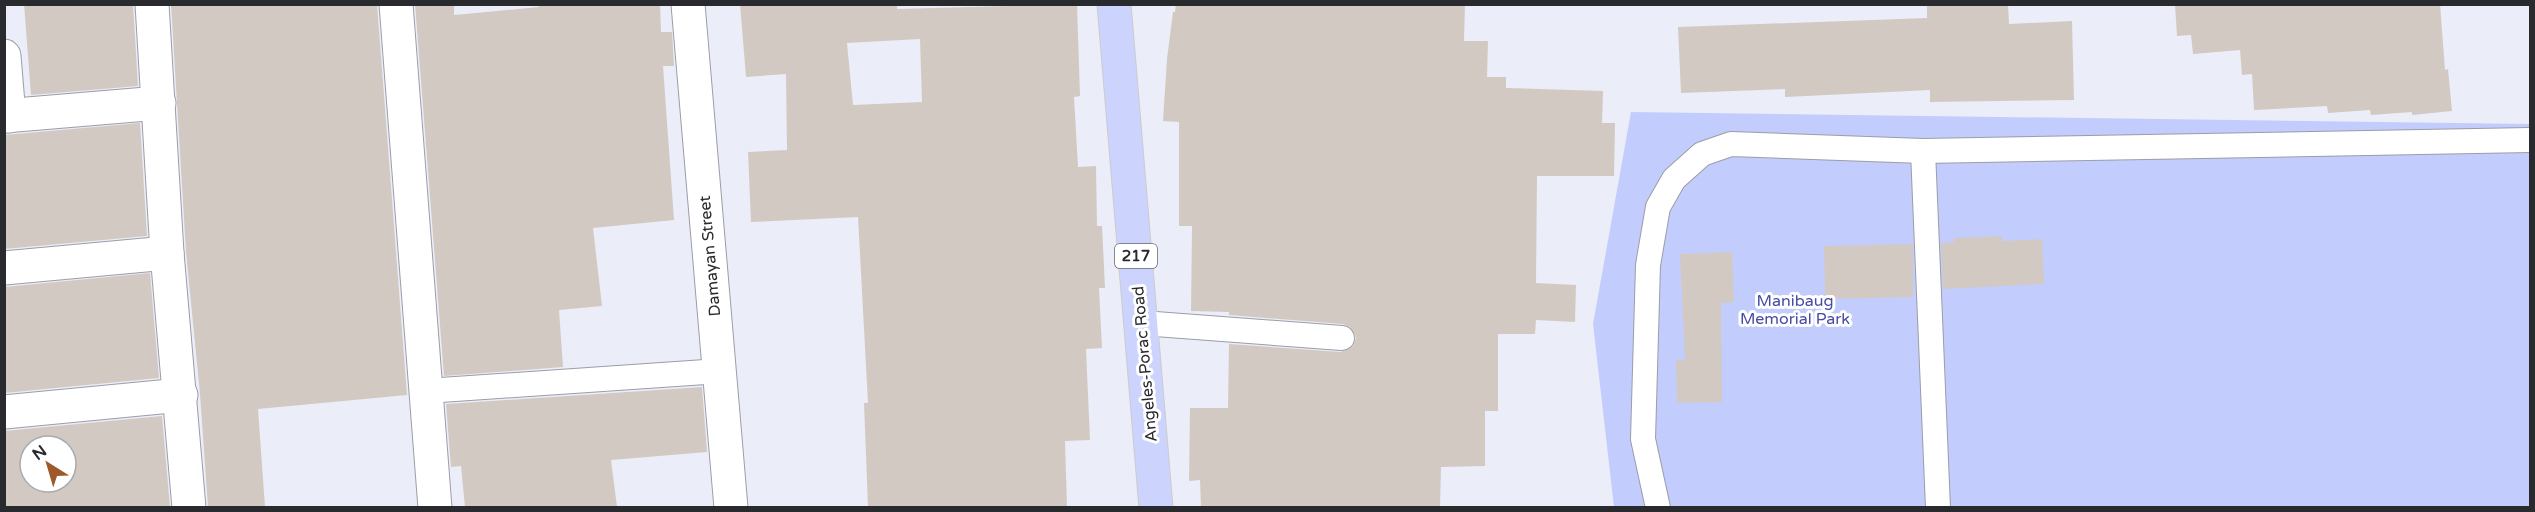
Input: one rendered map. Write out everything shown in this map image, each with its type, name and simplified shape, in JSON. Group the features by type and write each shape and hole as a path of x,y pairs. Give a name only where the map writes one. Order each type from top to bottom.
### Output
{"main road":[{"name":"Angeles-Porac Road","path":"1114,4 1156,507"}],"street":[{"path":"152,4 167,253 189,507"},
{"path":"396,4 435,507"},
{"name":"Damayan Street","path":"688,4 731,507"},
{"path":"4,56 7,116 159,103"},
{"path":"4,268 167,253"},
{"path":"4,412 181,395"}],"lane":[{"path":"1658,507 1643,439 1648,265 1658,207 1674,179 1702,154 1731,144 1923,151 2530,140"},
{"path":"1923,151 1938,507"},
{"path":"1142,323 1342,338"},
{"path":"426,391 720,371"}],"green space":[{"name":"Manibaug Memorial Park","path":"1631,112 2530,124 2530,507 1614,507 1593,324"}],"building":[{"path":"24,4 133,4 138,86 31,95"},
{"path":"171,4 377,4 407,395 258,409 265,507 208,507 186,252"},
{"path":"415,4 454,4 454,15 539,7 539,4 660,4 661,32 672,32 674,66 663,66 674,220 593,228 602,306 559,310 563,367 444,376"},
{"path":"740,4 897,4 897,9 1077,4 1080,96 1074,97 1078,167 1096,166 1097,226 1102,226 1105,288 1099,288 1102,348 1086,349 1090,440 1065,441 1067,507 868,507 864,403 868,403 858,217 751,222 748,152 787,150 786,74 746,77","holes":["920,39 922,102 853,105 847,43"]},
{"path":"1176,4 1465,4 1464,41 1488,41 1487,77 1506,77 1506,88 1603,91 1602,123 1615,123 1614,176 1537,176 1536,283 1576,285 1575,322 1536,320 1535,334 1498,334 1498,411 1485,411 1485,466 1441,467 1440,507 1201,507 1200,480 1189,481 1190,408 1228,408 1229,344 1341,352 1353,346 1356,338 1350,327 1343,324 1229,315 1229,312 1191,311 1192,226 1179,226 1179,122 1163,121 1167,59"},
{"path":"1927,4 2008,4 2009,24 2072,21 2074,100 1930,102 1930,90 1785,97 1785,89 1681,93 1678,27 1927,18"},
{"path":"2175,4 2440,4 2445,70 2448,69 2452,111 2412,115 2412,112 2371,115 2370,110 2328,113 2327,106 2254,110 2252,74 2242,75 2240,50 2193,54 2191,35 2177,36"},
{"path":"140,123 147,236 4,249 4,135"},
{"path":"2002,236 2002,241 2042,239 2044,284 1943,289 1941,243 1954,242 1954,238"},
{"path":"1913,244 1913,297 1825,299 1824,246"},
{"path":"1732,252 1734,302 1721,303 1722,402 1677,403 1676,360 1685,360 1680,254"},
{"path":"150,273 159,378 4,393 4,287"},
{"path":"702,387 707,452 611,460 617,507 465,507 461,466 451,467 446,404"},
{"path":"162,416 170,507 4,507 4,431"}]}
